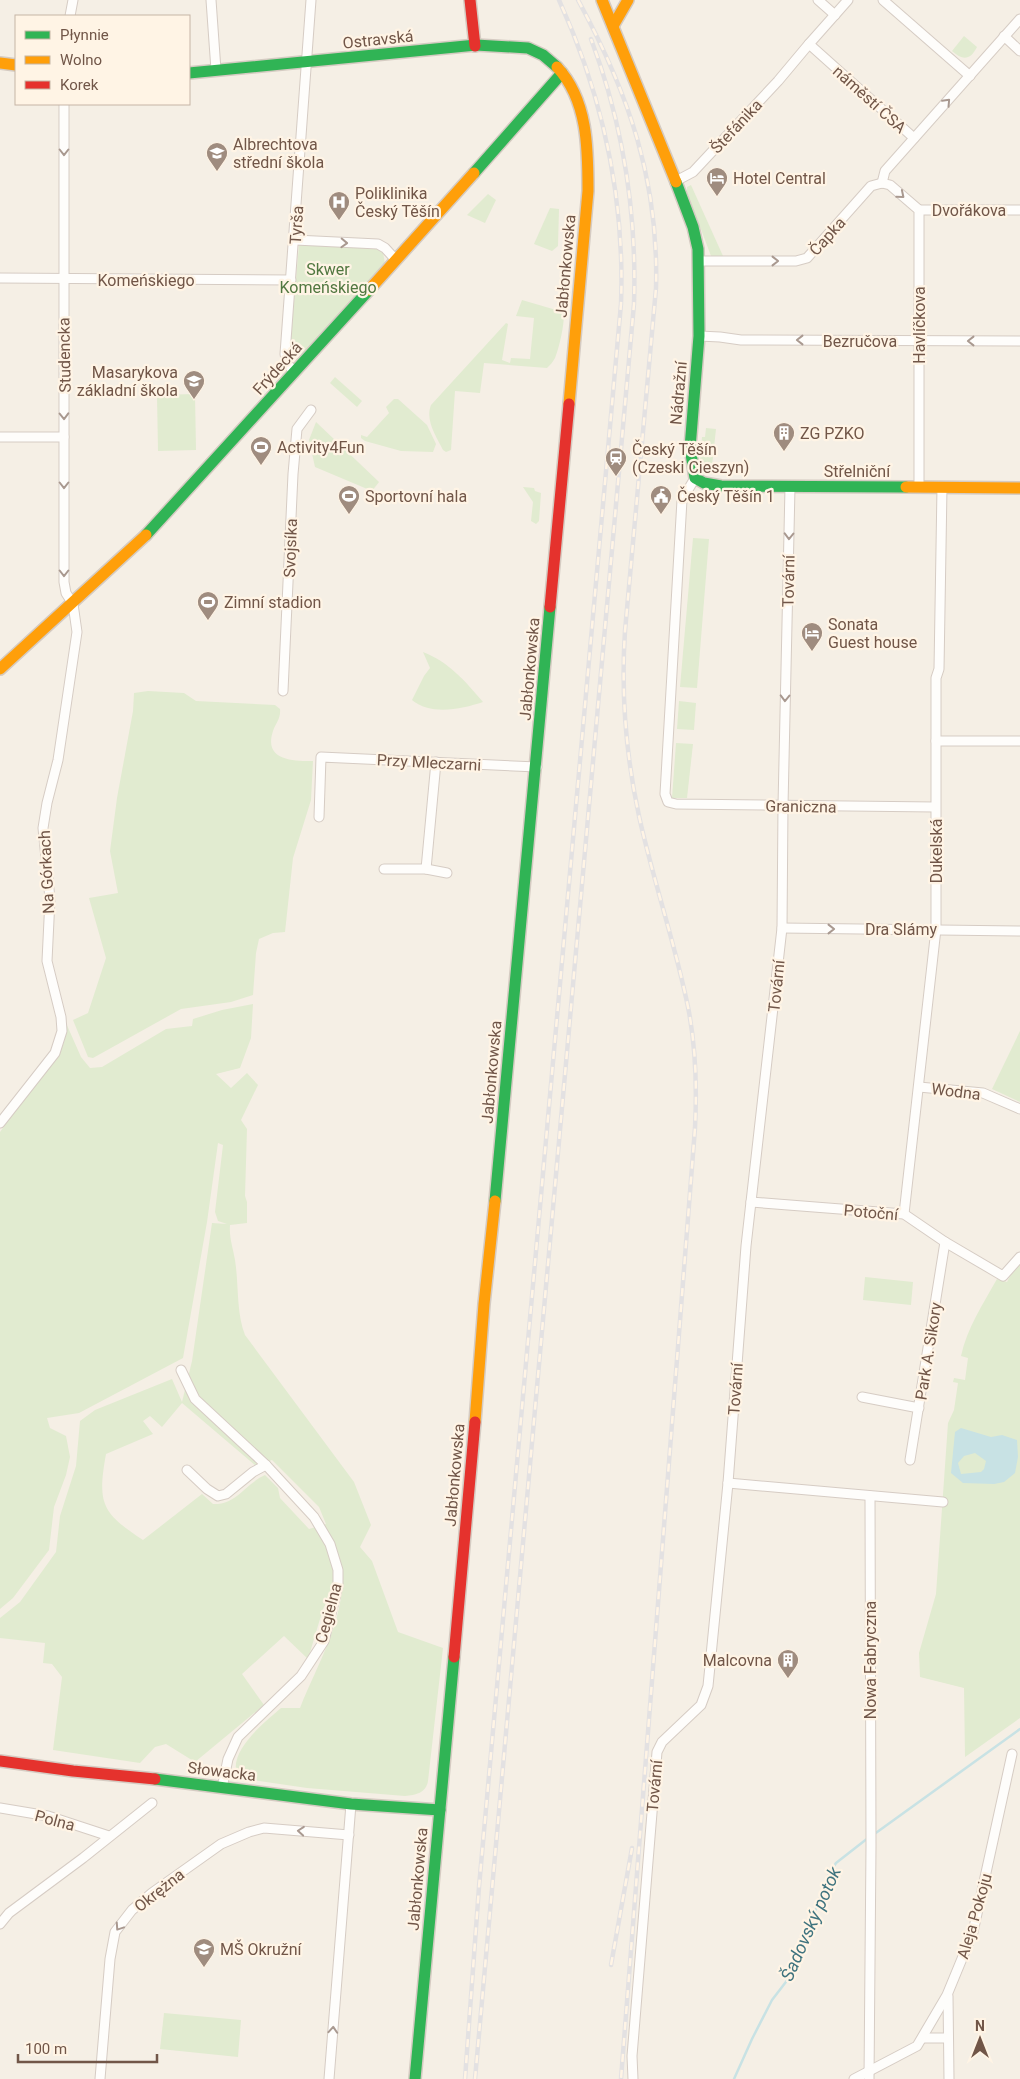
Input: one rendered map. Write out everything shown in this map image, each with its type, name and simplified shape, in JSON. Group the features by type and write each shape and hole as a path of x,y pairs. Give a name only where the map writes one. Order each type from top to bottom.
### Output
{"main road":[{"path":"470,0 475,46"},
{"name":"Nádražní","path":"602,0 676,181 696,237 699,261 700,336 690,448 692,470 695,478"},
{"path":"613,26 628,0"},
{"name":"Ostravská","path":"190,73 475,46 529,48 552,61 562,73"},
{"path":"0,63 15,65"},
{"name":"Frýdecká","path":"0,669 138,544 396,260 562,73"},
{"name":"Jabłonkowska","path":"415,2079 472,1463 484,1304 495,1206 588,191 588,160 583,117 579,105 562,73"},
{"name":"Střelniční","path":"695,478 704,483 722,486 1020,488"},
{"name":"Słowacka","path":"0,1761 351,1804 440,1810"}],"street":[{"path":"70,15 73,0"},
{"path":"211,0 216,70"},
{"name":"Tyrša","path":"295,372 287,364 285,354 295,240 311,0"},
{"path":"818,0 835,15"},
{"path":"808,44 848,0"},
{"path":"883,0 970,76"},
{"name":"náměstí ČSA","path":"808,44 914,138 1020,19"},
{"path":"1004,36 1020,51"},
{"name":"Štefánika","path":"676,181 693,172 778,81 808,44"},
{"name":"Studencka","path":"64,105 64,582 66,593 73,604"},
{"path":"914,138 886,171 882,183 890,185 919,210"},
{"name":"Čapka","path":"699,261 796,261 807,258 871,186 882,183"},
{"name":"Dvořákova","path":"919,210 1020,210"},
{"name":"Havlíčkova","path":"919,210 919,487"},
{"path":"295,240 378,244 386,248 396,260"},
{"name":"Komeńskiego","path":"0,278 291,280"},
{"name":"Bezručova","path":"700,336 741,340 1020,341"},
{"name":"Svojsíka","path":"283,691 293,474 297,429 311,410"},
{"path":"0,437 64,437"},
{"name":"Graniczna","path":"695,478 682,500 665,794 668,802 676,804 935,807"},
{"name":"Tovární","path":"633,2079 634,2027 657,1752 662,1742 701,1705 708,1686 728,1483 746,1246 782,928 790,487"},
{"name":"Dukelská","path":"904,1214 936,929 936,678 939,669 942,488"},
{"name":"Na Górkach","path":"0,1122 55,1053 62,1031 61,1017 47,961 50,899 44,828 46,803 58,760 77,632 73,604"},
{"path":"936,741 1020,740"},
{"name":"Przy Mleczarni","path":"318,817 321,757 536,767"},
{"path":"426,868 436,762"},
{"path":"384,869 426,868 447,873"},
{"name":"Dra Slámy","path":"782,928 1020,931"},
{"name":"Wodna","path":"919,1087 983,1092 1020,1109"},
{"name":"Potoční","path":"751,1202 904,1214 945,1242 1003,1276 1020,1257"},
{"name":"Park A. Sikory","path":"910,1460 945,1242"},
{"name":"Cegielna","path":"181,1370 195,1399 266,1465 314,1517 335,1557 338,1570 338,1586 324,1641 301,1676 278,1701 238,1737 228,1759 222,1788"},
{"path":"862,1397 919,1408"},
{"path":"187,1470 218,1496 226,1494 253,1472 266,1465"},
{"path":"728,1483 943,1502"},
{"name":"Nowa Fabryczna","path":"869,2075 871,1846 870,1496"},
{"name":"Aleja Pokoju","path":"949,2079 948,1996 973,1932 1012,1754"},
{"path":"0,1924 9,1913 83,1858 152,1803"},
{"path":"329,2079 351,1804"},
{"name":"Polna","path":"0,1808 48,1816 109,1836"},
{"name":"Okrężna","path":"100,2079 110,1965 115,1932 132,1910 152,1893 222,1844 249,1832 264,1828 349,1835"},
{"path":"854,2079 869,2075 917,2046 924,2038 948,1996"},
{"path":"924,2038 948,2038"}],"green space":[{"path":"964,36 977,47 972,55 966,58 952,51"},
{"path":"691,185 722,257 711,256 687,192 687,187"},
{"path":"488,194 496,200 485,223 467,215"},
{"path":"550,208 559,209 558,246 552,251 534,244"},
{"name":"Skwer Komeńskiego","path":"299,245 377,247 383,252 385,264 305,354 297,354 290,348"},
{"path":"522,300 563,312 563,327 555,358 547,368 484,363 480,393 455,391 451,450 446,452 443,450 430,422 431,405 506,323 508,324 502,360 510,363 511,358 530,359 534,318 516,316"},
{"path":"335,377 362,401 357,407 330,383"},
{"path":"195,394 196,450 158,451 157,395"},
{"path":"394,399 398,399 427,425 436,444 433,452 401,451 365,441 361,438 361,435 367,437 389,413 386,407"},
{"path":"316,422 379,482 372,491 315,467 309,440"},
{"path":"706,428 716,429 712,466 706,465 700,459 702,437 705,437"},
{"path":"523,487 534,488 535,491 541,493 539,521 536,524 531,521 533,502"},
{"path":"693,538 709,539 697,688 680,687"},
{"path":"423,652 449,667 483,702 456,709 437,710 420,705 412,700 430,668"},
{"path":"148,691 184,693 196,701 275,705 280,709 280,712 273,731 272,748 276,754 282,757 297,761 313,761 311,800 293,858 285,932 273,933 259,939 253,995 231,1002 181,1009 93,1058 88,1057 73,1020 88,1013 106,958 89,898 118,893 110,851 117,798 133,711 134,693"},
{"path":"679,701 696,703 694,730 677,729"},
{"path":"676,743 693,744 687,798 672,798"},
{"path":"253,1004 251,1038 240,1068 216,1074 231,1088 247,1073 258,1085 241,1120 247,1129 245,1196 247,1202 247,1223 230,1225 240,1317 245,1335 354,1482 371,1525 360,1547 372,1561 398,1632 443,1648 428,1781 423,1791 413,1795 405,1796 307,1788 239,1778 236,1769 241,1749 266,1721 281,1708 300,1708 322,1659 334,1626 339,1609 343,1573 323,1609 308,1659 284,1636 242,1674 264,1705 195,1762 166,1744 155,1747 140,1763 53,1750 62,1677 52,1664 43,1663 45,1643 0,1638 0,1618 20,1602 56,1552 60,1516 76,1466 80,1421 95,1410 172,1379 182,1402 192,1361 212,1223 227,1224 218,1221 215,1212 223,1145 218,1143 207,1222 183,1358 79,1413 47,1418 50,1428 66,1436 70,1457 66,1475 54,1507 49,1550 13,1598 0,1609 0,1132 64,1043 66,1023 81,1057 90,1068 102,1067 166,1029 192,1026 193,1019 222,1010","holes":["182,1403 256,1466 272,1460 319,1507 326,1524 309,1529 280,1498 278,1488 265,1475 252,1483 235,1498 228,1501 213,1504 202,1494 143,1540 129,1531 111,1514 103,1496 102,1485 106,1454 153,1434 143,1421 150,1416 162,1427"]},
{"path":"1020,1031 1020,1102 992,1089"},
{"path":"1020,1262 1020,1718 965,1757 964,1688 920,1677 919,1653 936,1594 948,1423 954,1410 958,1383 953,1382 954,1378 965,1380 968,1358 961,1356 971,1326 986,1298 997,1279 1007,1282 1014,1268"},
{"path":"865,1277 913,1282 911,1305 863,1300"},
{"path":"164,2013 241,2020 238,2057 160,2049"}],"water":[{"path":"961,1428 991,1437 1002,1435 1017,1440 1018,1457 1015,1473 1004,1482 994,1484 963,1483 951,1473 955,1432","holes":["975,1453 986,1461 981,1472 961,1474 958,1463 964,1456"]}],"waterway":[{"name":"Šadovský potok","path":"873,1835 1020,1729"},
{"name":"Šadovský potok","path":"734,2079 772,2000 792,1974 828,1876 836,1863 868,1838"}],"railway":[{"path":"465,2079 479,1887 621,304 619,225 615,186 608,148 588,73 559,0"},
{"path":"578,0 596,35 626,104 646,175 652,211 656,249 656,288 625,631 624,701 628,747 639,816 688,1007 693,1037 696,1082 695,1128 621,2079"},
{"path":"475,2079 634,304 633,236 626,169 612,103 591,39"},
{"path":"611,1965 632,1848"}],"traffic: fast":[{"path":"190,73 476,45 528,48 543,55 557,67"},
{"path":"474,173 562,73"},
{"path":"676,182 693,227 698,249 699,336 690,448 695,478 704,483 721,486 906,487"},
{"path":"146,535 369,290"},
{"path":"495,1201 550,607"},
{"path":"415,2079 454,1657"},
{"path":"155,1779 351,1804 440,1810"}],"traffic: slow":[{"path":"602,0 676,182"},
{"path":"613,26 628,0"},
{"path":"0,63 15,65"},
{"path":"557,67 575,94 584,126 588,159 588,191 569,404"},
{"path":"369,290 474,173"},
{"path":"906,487 1020,488"},
{"path":"0,669 146,535"},
{"path":"475,1422 484,1304 495,1201"}],"traffic: jam":[{"path":"470,0 475,46"},
{"path":"550,607 569,404"},
{"path":"454,1657 475,1422"},
{"path":"0,1761 73,1771 155,1779"}],"place":[{"name":"Albrechtova střední škola","path":"217,172"},
{"name":"Hotel Central","path":"717,197"},
{"name":"Poliklinika Český Těšín","path":"339,221"},
{"name":"Masarykova základní škola","path":"194,400"},
{"name":"ZG PZKO","path":"784,452"},
{"name":"Activity4Fun","path":"261,466"},
{"name":"Český Těšín (Czeski Cieszyn)","path":"616,477"},
{"name":"Sportovní hala","path":"349,515"},
{"name":"Český Těšín 1","path":"661,515"},
{"name":"Zimní stadion","path":"208,621"},
{"name":"Sonata Guest house","path":"812,652"},
{"name":"Malcovna","path":"788,1679"},
{"name":"MŠ Okružní","path":"204,1968"}]}
